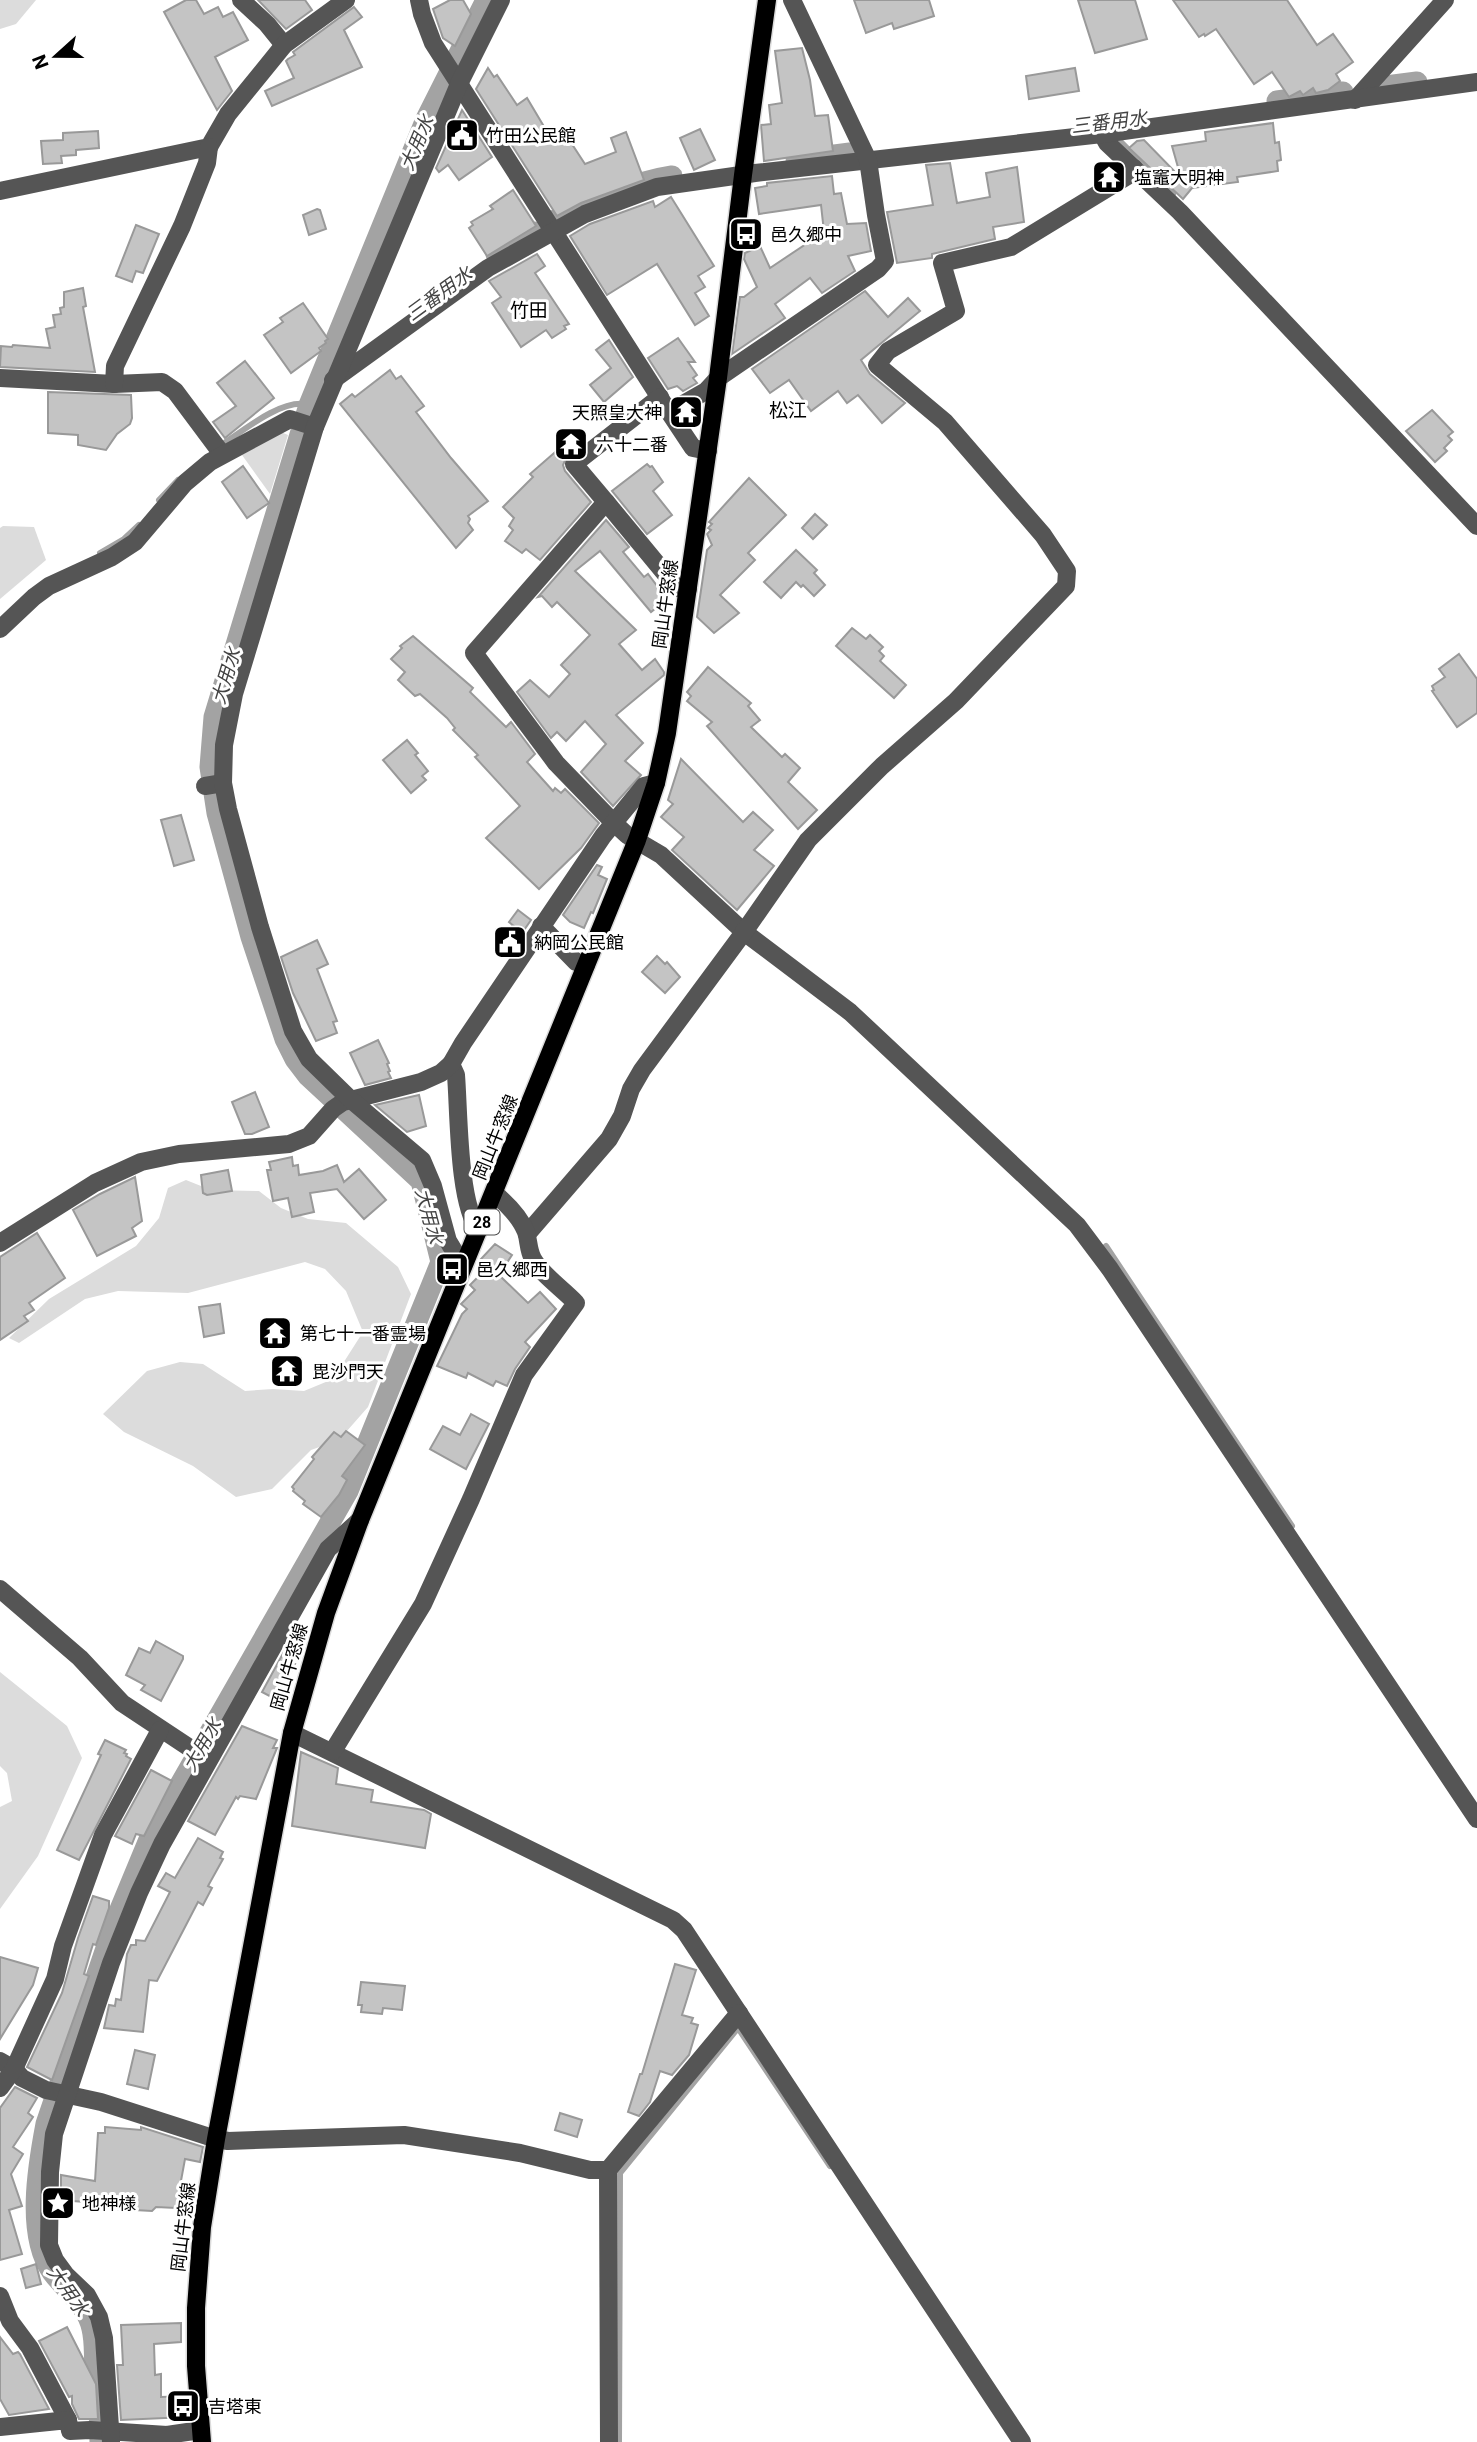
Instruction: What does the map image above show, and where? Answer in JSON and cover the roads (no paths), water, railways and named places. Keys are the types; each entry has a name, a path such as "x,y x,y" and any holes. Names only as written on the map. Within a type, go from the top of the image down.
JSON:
{"main road":[{"name":"岡山牛窓線","path":"202,2436 196,2366 196,2308 202,2227 292,1732 326,1613 360,1520 638,840 656,783 667,733 708,451 767,0"}],"street":[{"path":"241,0 267,24 284,45"},
{"path":"114,384 115,366 182,226 207,163 209,147 228,114 284,45 346,0"},
{"path":"419,0 433,43 454,76 694,448 708,451"},
{"path":"463,1266 448,1241 433,1186 422,1160 342,1103 309,1059 293,1031 215,784 234,694 307,425 333,380 454,76 501,0"},
{"path":"688,589 677,588 574,464 665,405 706,391 718,378 878,269 885,261 868,160 792,0"},
{"path":"1355,100 1445,0"},
{"path":"333,380 488,268 585,214 657,187 1102,134 1477,82"},
{"path":"1102,134 1107,143 1180,212 1477,526"},
{"path":"0,191 209,147"},
{"path":"527,1234 609,1139 642,1070 808,841 882,766 956,701 1066,586 1067,571 1042,535 945,422 877,365 888,351 956,311 942,263 1012,247 1129,175 1134,168"},
{"path":"0,377 114,384 162,382 175,391 222,454"},
{"path":"0,629 49,586 112,557 135,542 185,484 222,454 290,419 307,425"},
{"path":"606,502 474,653 556,763 614,823 627,835 661,855 744,932 850,1012 1077,1225 1110,1269 1477,1819"},
{"path":"0,1243 95,1183 141,1162 179,1154 289,1144 309,1136 342,1103 421,1082 441,1073 452,1064 463,1043 603,836 644,786 656,783"},
{"path":"541,926 576,962 586,965"},
{"path":"452,1064 456,1076 464,1184 473,1223 479,1230"},
{"path":"333,1751 423,1604 524,1375 576,1303 533,1261 527,1245 527,1234 506,1202 495,1193"},
{"path":"104,2434 104,2337 99,2317 87,2295 55,2260 49,2245 50,2172 54,2134 111,1964 139,1893 201,1756 265,1665 328,1549 360,1520"},
{"path":"0,1590 80,1658 122,1703 201,1756"},
{"path":"0,2088 7,2065 55,1979 63,1946 103,1835 160,1730"},
{"path":"292,1732 673,1920 684,1930 1022,2442"},
{"path":"609,2442 608,2170 738,2012"},
{"path":"7,2065 22,2078 46,2090 102,2102 216,2139 228,2141 404,2135 520,2153 590,2170 608,2170"},
{"path":"0,2296 10,2320 30,2348 69,2431"},
{"path":"0,2427 104,2434 202,2436"}],"waterway":[{"name":"大用水","path":"100,2442 94,2343 89,2320 81,2305 52,2272 39,2239 36,2200 46,2124 116,1919 150,1837 348,1491 441,1262 421,1181 308,1076 285,1039 251,937 217,813 210,767 214,717 309,405 426,119 486,0"},
{"name":"三番用水","path":"1378,87 1417,82"},
{"name":"三番用水","path":"1277,101 1343,92"},
{"path":"1116,137 1173,194"},
{"name":"三番用水","path":"796,160 850,153"},
{"name":"三番用水","path":"557,219 628,187 672,176"},
{"name":"三番用水","path":"496,254 534,232"},
{"path":"219,447 275,411 287,406 309,405"},
{"path":"159,500 178,480"},
{"path":"100,553 124,539 139,525"},
{"path":"1106,1246 1292,1526"},
{"path":"619,2442 620,2173 738,2028 830,2166"}],"place":[{"name":"竹田公民館","path":"462,135"},
{"name":"塩竈大明神","path":"1109,177"},
{"name":"邑久郷中","path":"746,234"},
{"name":"天照皇大神","path":"686,412"},
{"name":"六十二番","path":"571,444"},
{"name":"納岡公民館","path":"510,942"},
{"name":"邑久郷西","path":"452,1269"},
{"name":"第七十一番霊場","path":"275,1333"},
{"name":"毘沙門天","path":"287,1371"},
{"name":"地神様","path":"58,2203"},
{"name":"吉塔東","path":"183,2406"}],"district":[{"name":"竹田","path":"529,310"},
{"name":"松江","path":"788,410"}]}
